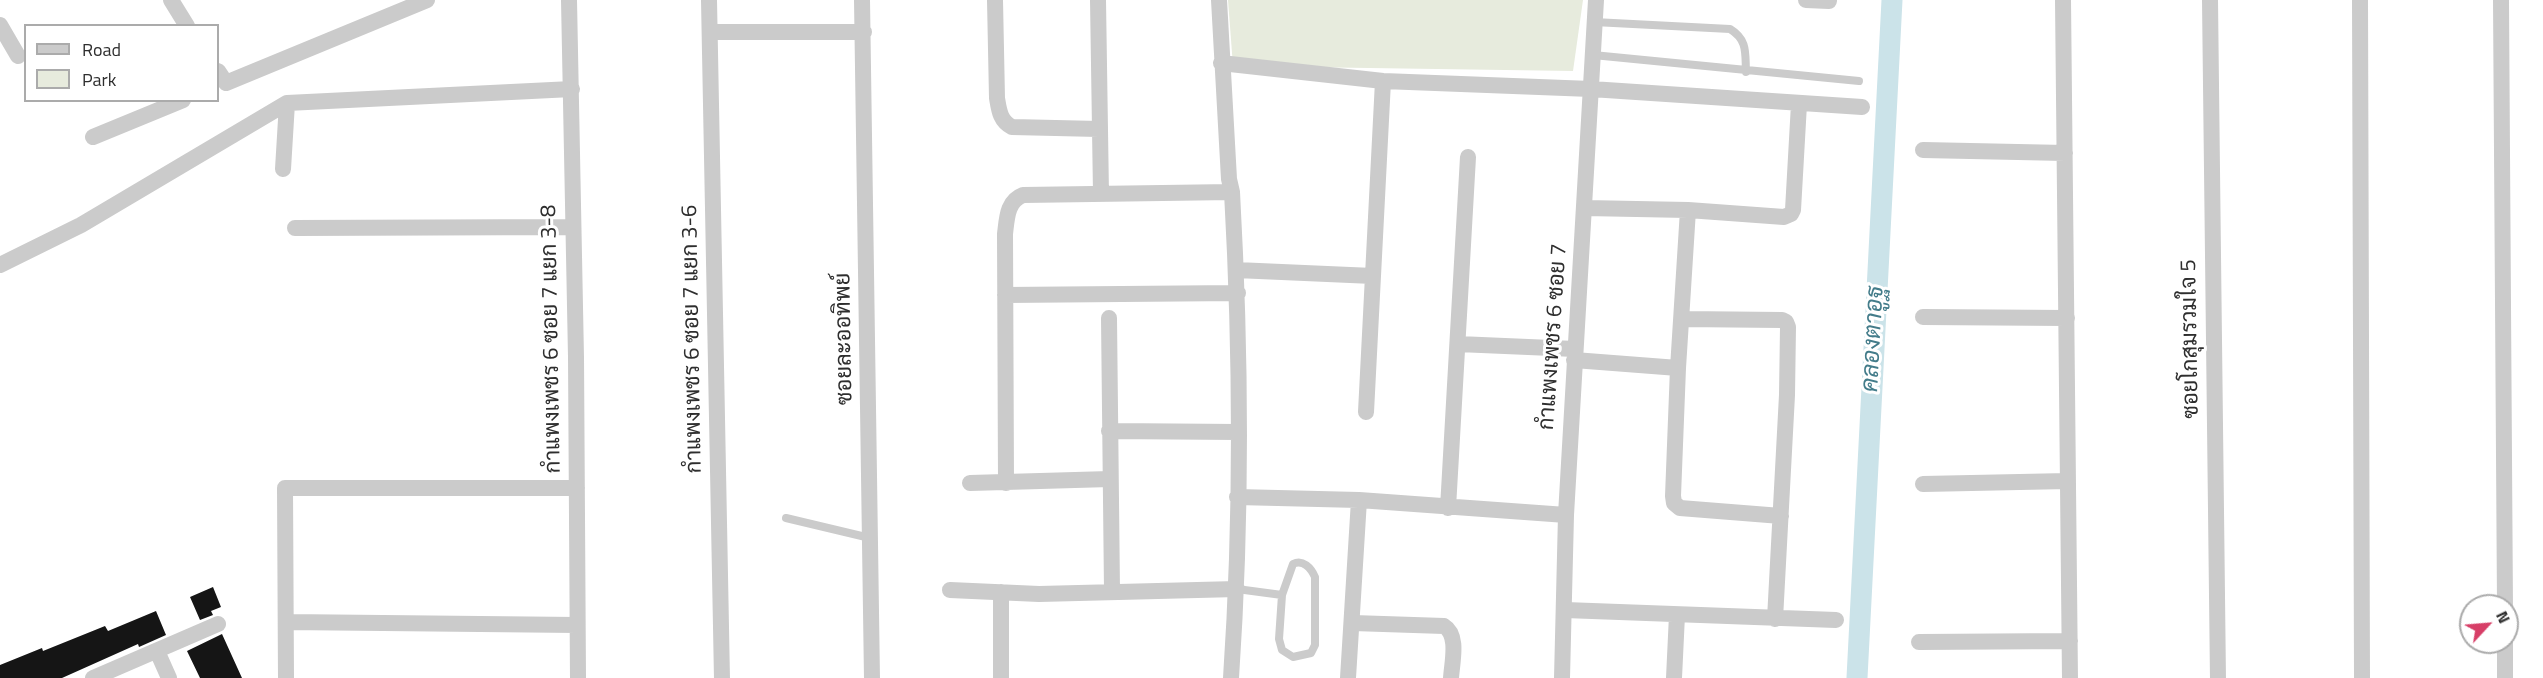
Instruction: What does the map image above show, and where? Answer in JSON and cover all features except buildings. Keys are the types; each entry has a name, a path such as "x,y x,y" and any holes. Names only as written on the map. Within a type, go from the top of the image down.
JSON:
{"street":[{"path":"171,0 186,24"},
{"path":"220,80 427,0"},
{"name":"กำแพงเพชร 6 ซอย 7 แยก 3-8","path":"569,0 572,89 578,678"},
{"name":"กำแพงเพชร 6 ซอย 7 แยก 3-6","path":"709,0 722,678"},
{"name":"ซอยละออทิพย์","path":"862,0 872,678"},
{"path":"995,0 999,112 1005,124 1012,127 1099,129"},
{"path":"1098,0 1101,194"},
{"path":"1219,0 1228,179 1232,192 1238,293 1237,589 1231,678"},
{"name":"กำแพงเพชร 6 ซอย 7","path":"1562,678 1566,515 1574,354 1585,208 1596,0"},
{"path":"1806,0 1829,1"},
{"path":"2063,0 2070,678"},
{"name":"ซอยโกสุมรวมใจ 5","path":"2210,0 2218,678"},
{"path":"2360,0 2362,678"},
{"path":"2501,0 2505,594"},
{"path":"0,25 18,56"},
{"path":"710,32 864,32"},
{"path":"1221,63 1383,81 1591,89 1862,107"},
{"path":"1366,412 1383,81"},
{"path":"0,265 81,225 287,103 572,89"},
{"path":"93,137 178,102"},
{"path":"283,169 287,103"},
{"path":"1585,208 1688,210 1784,217 1791,214 1799,104"},
{"path":"1923,150 2065,153"},
{"path":"1448,508 1468,157"},
{"path":"1006,483 1005,234 1007,215 1016,198 1023,195 1232,192"},
{"path":"1688,210 1678,368 1674,503 1680,508 1781,516"},
{"path":"295,228 573,227"},
{"path":"1236,270 1373,276"},
{"path":"1005,295 1238,293"},
{"path":"1923,317 2067,318"},
{"path":"1109,318 1112,591"},
{"path":"1682,319 1782,320 1788,327 1787,395 1775,619"},
{"path":"1458,344 1574,354 1678,368"},
{"path":"1109,431 1238,432"},
{"path":"970,483 1110,479"},
{"path":"1923,484 2068,481"},
{"path":"286,678 285,488 577,488"},
{"path":"1237,497 1359,500 1566,515"},
{"path":"1348,678 1359,500"},
{"path":"950,590 1039,594 1237,589"},
{"path":"1001,592 1001,678"},
{"path":"1565,610 1836,620"},
{"path":"1674,678 1677,615"},
{"path":"286,622 577,625"},
{"path":"93,678 218,624"},
{"path":"1353,624 1444,626 1453,636 1451,678"},
{"path":"1919,642 2070,641"},
{"path":"157,651 169,678"},
{"path":"2505,654 2505,678"}],"lane":[{"path":"1594,22 1730,29 1738,34 1745,44 1746,72"},
{"path":"1593,55 1746,72 1859,81"},
{"path":"786,518 870,538"},
{"path":"1304,563 1312,570 1315,577 1315,645 1311,653 1293,657 1281,650 1279,639 1282,595 1293,564 1304,563"},
{"path":"1237,589 1282,595"}],"green space":[{"path":"1228,0 1583,0 1573,71 1233,66"}],"waterway":[{"name":"คลองตาอูฐ","path":"1857,678 1892,0"}]}
